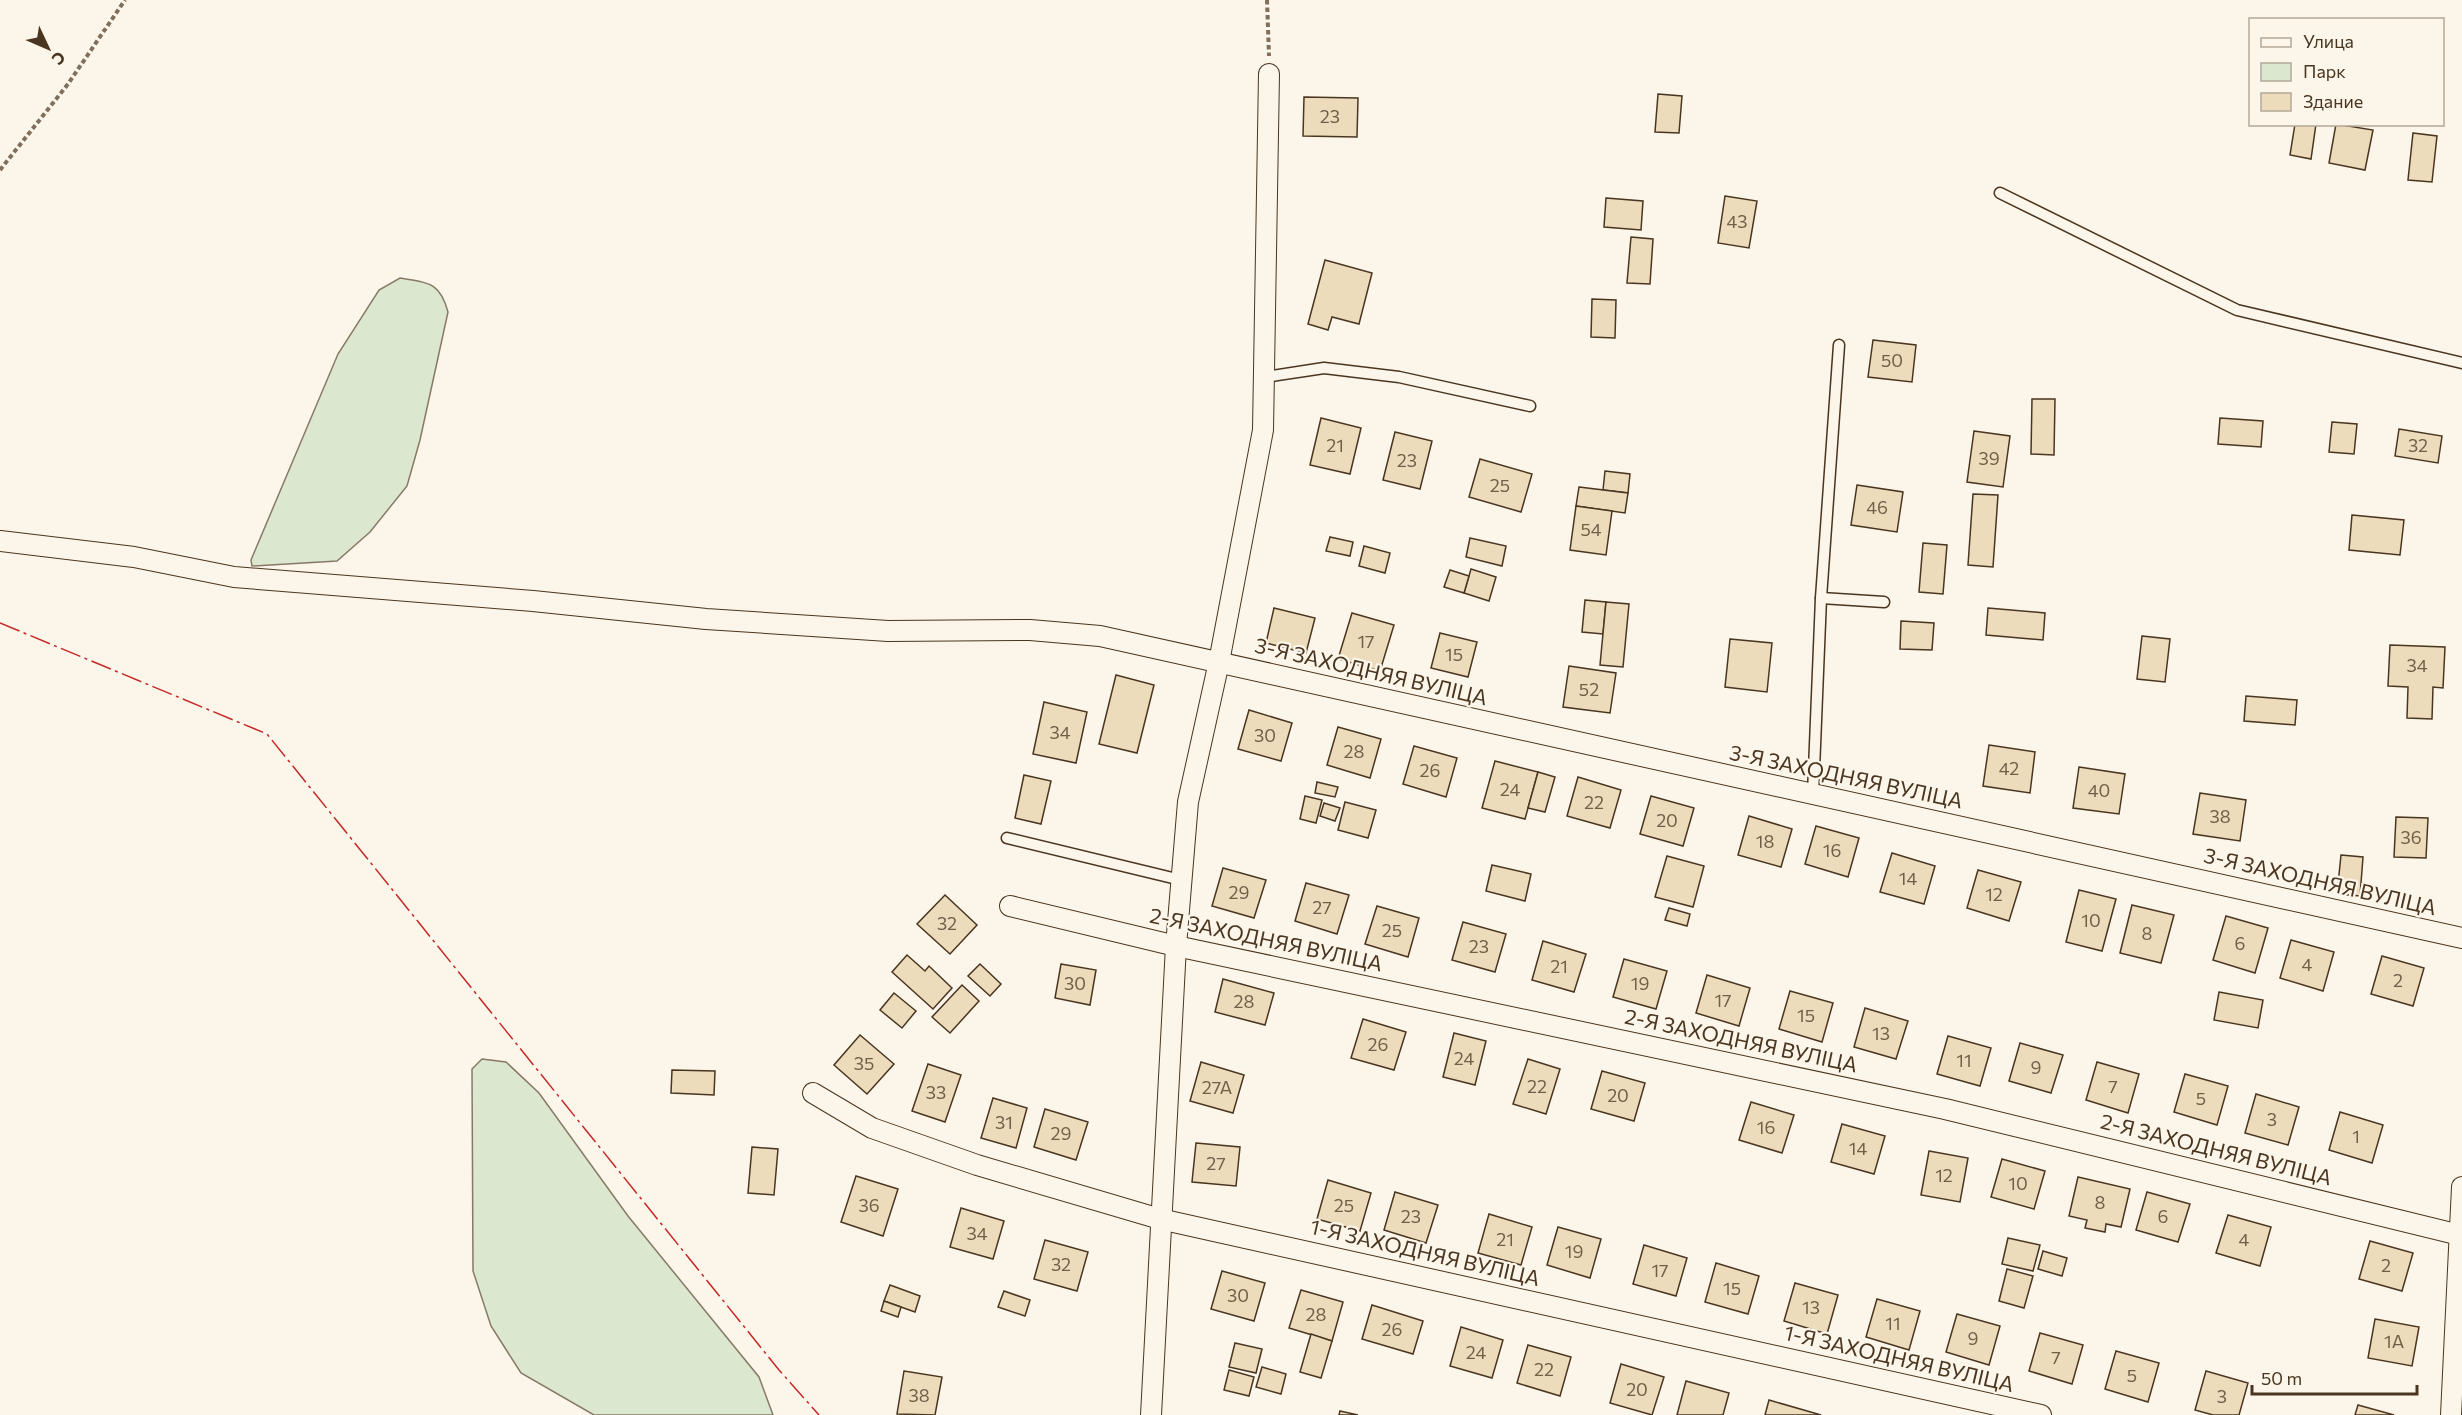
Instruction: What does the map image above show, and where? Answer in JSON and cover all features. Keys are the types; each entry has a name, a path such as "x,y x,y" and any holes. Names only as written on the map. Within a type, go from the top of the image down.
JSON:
{"street":[{"path":"1151,1415 1176,946 1188,802 1219,662 1263,430 1269,74"},
{"name":"3-Я ЗАХОДНЯЯ ВУЛІЦА","path":"0,541 134,557 234,577 521,600 706,619 888,632 1030,630 1100,636 2462,938"},
{"name":"2-Я ЗАХОДНЯЯ ВУЛІЦА","path":"1010,906 1176,946 1945,1109 2460,1235"},
{"name":"1-Я ЗАХОДНЯЯ ВУЛІЦА","path":"813,1093 872,1128 977,1165 1160,1219 2041,1415"},
{"path":"2451,1415 2462,1187"}],"lane":[{"path":"2000,193 2238,310 2462,363"},
{"path":"1813,794 1821,598 1839,345"},
{"path":"1265,378 1324,368 1399,377 1530,406"},
{"path":"1821,598 1884,602"},
{"path":"1007,838 1182,880"}],"path":[{"path":"0,170 68,84 125,0"},
{"path":"1267,0 1269,74"}],"green space":[{"path":"400,278 426,283 437,289 448,312 420,440 407,486 370,532 337,561 252,566 251,560 338,354 379,290"},
{"path":"482,1059 506,1062 539,1093 628,1216 759,1377 773,1415 594,1415 521,1373 491,1326 473,1271 472,1069"}],"building":[{"path":"1658,94 1682,96 1679,133 1655,132"},
{"path":"1304,97 1358,98 1357,137 1303,136"},
{"path":"2295,126 2316,126 2311,159 2290,155"},
{"path":"2336,126 2373,130 2365,170 2329,163"},
{"path":"2413,133 2437,136 2432,182 2408,180"},
{"path":"1725,196 1757,201 1749,248 1718,243"},
{"path":"1606,198 1643,201 1641,230 1604,227"},
{"path":"1631,237 1653,239 1650,284 1627,283"},
{"path":"1325,260 1372,273 1359,324 1332,317 1328,330 1308,324"},
{"path":"1592,299 1616,300 1615,338 1591,337"},
{"path":"1873,340 1916,345 1912,382 1868,377"},
{"path":"2032,399 2055,399 2054,455 2031,454"},
{"path":"1321,418 1361,428 1350,474 1310,465"},
{"path":"2220,418 2263,421 2261,447 2218,444"},
{"path":"2332,422 2357,424 2354,454 2329,452"},
{"path":"2399,429 2442,436 2438,463 2395,456"},
{"path":"1974,431 2010,436 2003,487 1967,482"},
{"path":"1395,432 1432,441 1420,489 1383,480"},
{"path":"1480,459 1532,474 1521,512 1469,497"},
{"path":"1605,471 1630,474 1628,493 1603,490"},
{"path":"1857,485 1903,492 1897,532 1851,525"},
{"path":"1579,487 1628,493 1625,513 1576,506"},
{"path":"1973,494 1998,495 1993,567 1968,565"},
{"path":"1576,506 1612,511 1606,555 1570,550"},
{"path":"2352,515 2404,520 2400,555 2349,550"},
{"path":"1330,537 1353,542 1350,556 1326,551"},
{"path":"1470,538 1506,546 1502,566 1466,557"},
{"path":"1923,543 1947,545 1943,594 1919,592"},
{"path":"1364,546 1390,553 1385,573 1359,566"},
{"path":"1471,569 1496,577 1489,601 1464,593"},
{"path":"1450,570 1469,576 1464,593 1444,587"},
{"path":"1585,600 1606,602 1603,634 1582,632"},
{"path":"1606,602 1629,604 1623,667 1600,665"},
{"path":"1274,608 1315,618 1306,653 1266,643"},
{"path":"1988,608 2045,613 2043,640 1986,635"},
{"path":"1352,613 1394,625 1380,671 1338,659"},
{"path":"1901,621 1934,623 1932,650 1900,649"},
{"path":"1440,633 1477,642 1468,677 1431,668"},
{"path":"2142,636 2170,639 2165,682 2137,679"},
{"path":"1730,639 1772,643 1767,692 1725,687"},
{"path":"2390,645 2445,647 2443,688 2433,687 2432,719 2407,718 2408,687 2388,686"},
{"path":"1569,666 1616,673 1610,713 1563,707"},
{"path":"1116,675 1154,685 1137,753 1099,744"},
{"path":"2246,696 2297,700 2295,725 2244,721"},
{"path":"1044,702 1087,712 1076,763 1033,754"},
{"path":"1249,710 1292,723 1281,761 1238,749"},
{"path":"1338,727 1381,739 1370,778 1327,765"},
{"path":"1989,745 2035,752 2030,793 1983,786"},
{"path":"1414,746 1457,758 1446,797 1403,784"},
{"path":"1495,761 1538,772 1525,819 1482,808"},
{"path":"2079,767 2125,774 2119,814 2073,808"},
{"path":"1538,772 1555,777 1545,812 1528,808"},
{"path":"1024,775 1051,781 1041,824 1015,818"},
{"path":"1578,777 1621,790 1610,828 1567,816"},
{"path":"1317,782 1338,787 1335,797 1315,793"},
{"path":"2200,793 2246,800 2240,841 2193,834"},
{"path":"1305,796 1322,800 1316,823 1300,819"},
{"path":"1651,796 1694,808 1683,846 1640,834"},
{"path":"1345,802 1376,810 1368,838 1338,830"},
{"path":"1324,803 1340,808 1335,821 1320,816"},
{"path":"1749,816 1792,829 1781,867 1738,855"},
{"path":"2396,817 2428,818 2426,858 2394,857"},
{"path":"1816,826 1859,838 1848,877 1805,864"},
{"path":"1892,853 1935,866 1924,904 1880,892"},
{"path":"2341,855 2363,857 2360,896 2337,894"},
{"path":"1667,856 1704,866 1693,907 1655,897"},
{"path":"1492,865 1531,874 1525,901 1486,891"},
{"path":"1223,868 1266,880 1254,918 1212,906"},
{"path":"1978,870 2021,882 2009,921 1967,908"},
{"path":"1306,883 1349,895 1337,934 1295,921"},
{"path":"2079,890 2116,899 2102,951 2066,942"},
{"path":"945,895 977,925 950,954 917,924"},
{"path":"2132,905 2174,915 2161,963 2120,953"},
{"path":"1377,906 1419,918 1408,957 1365,944"},
{"path":"1669,908 1690,914 1687,926 1665,920"},
{"path":"2226,916 2268,928 2255,973 2213,960"},
{"path":"1463,922 1506,934 1495,972 1452,960"},
{"path":"2291,940 2334,952 2323,991 2280,978"},
{"path":"1543,941 1586,954 1574,992 1532,980"},
{"path":"907,955 925,971 929,966 952,988 933,1009 892,972"},
{"path":"2382,956 2424,968 2413,1006 2371,994"},
{"path":"1624,959 1667,971 1656,1009 1613,997"},
{"path":"980,964 1001,984 990,996 968,976"},
{"path":"1061,964 1096,970 1090,1005 1055,998"},
{"path":"1707,975 1750,988 1739,1026 1696,1013"},
{"path":"1223,979 1274,993 1265,1025 1215,1012"},
{"path":"962,985 979,1001 950,1033 932,1017"},
{"path":"1790,991 1833,1003 1822,1042 1779,1029"},
{"path":"2219,992 2263,1000 2258,1028 2214,1020"},
{"path":"894,993 916,1011 902,1028 880,1010"},
{"path":"1865,1008 1908,1021 1896,1059 1854,1047"},
{"path":"1363,1019 1406,1032 1394,1070 1351,1058"},
{"path":"1454,1033 1486,1041 1475,1085 1443,1077"},
{"path":"860,1035 894,1064 867,1094 834,1065"},
{"path":"1948,1036 1991,1048 1980,1086 1937,1074"},
{"path":"2020,1043 2063,1055 2051,1093 2009,1081"},
{"path":"1528,1059 1560,1069 1546,1114 1513,1104"},
{"path":"1201,1062 1244,1075 1233,1113 1190,1101"},
{"path":"2097,1062 2139,1074 2128,1113 2086,1100"},
{"path":"928,1064 961,1075 945,1122 912,1111"},
{"path":"672,1070 715,1071 714,1095 671,1093"},
{"path":"1602,1071 1645,1083 1634,1121 1591,1109"},
{"path":"2185,1074 2228,1086 2217,1125 2174,1112"},
{"path":"2256,1094 2299,1107 2288,1145 2245,1133"},
{"path":"993,1098 1027,1108 1016,1148 981,1138"},
{"path":"1751,1102 1794,1115 1782,1153 1739,1140"},
{"path":"1045,1109 1088,1122 1076,1160 1034,1147"},
{"path":"2340,1112 2383,1125 2372,1163 2329,1150"},
{"path":"1842,1124 1885,1136 1874,1174 1831,1162"},
{"path":"1196,1143 1240,1147 1236,1186 1192,1182"},
{"path":"752,1147 778,1149 774,1195 748,1193"},
{"path":"1929,1151 1968,1158 1960,1202 1921,1195"},
{"path":"2002,1159 2045,1171 2034,1209 1991,1197"},
{"path":"856,1176 898,1189 883,1236 841,1222"},
{"path":"2078,1177 2130,1189 2121,1227 2106,1224 2105,1232 2085,1228 2087,1220 2069,1216"},
{"path":"1328,1180 1371,1193 1360,1231 1317,1219"},
{"path":"1395,1192 1438,1205 1426,1243 1384,1230"},
{"path":"2147,1192 2190,1204 2178,1242 2136,1230"},
{"path":"961,1208 1004,1221 993,1259 950,1247"},
{"path":"1489,1214 1532,1227 1521,1265 1478,1253"},
{"path":"2228,1215 2271,1227 2260,1266 2216,1253"},
{"path":"1558,1227 1601,1239 1590,1278 1547,1265"},
{"path":"2008,1238 2040,1245 2033,1271 2002,1264"},
{"path":"1045,1240 1088,1252 1077,1291 1034,1279"},
{"path":"2370,1241 2413,1253 2402,1291 2359,1279"},
{"path":"1644,1245 1687,1258 1676,1296 1633,1284"},
{"path":"2043,1251 2067,1258 2062,1276 2038,1269"},
{"path":"1716,1263 1759,1276 1748,1314 1705,1302"},
{"path":"2007,1269 2033,1276 2024,1308 1999,1301"},
{"path":"1222,1271 1265,1283 1254,1321 1211,1309"},
{"path":"1795,1283 1838,1295 1827,1334 1784,1321"},
{"path":"890,1285 920,1296 915,1312 884,1301"},
{"path":"1301,1290 1343,1302 1332,1341 1289,1328"},
{"path":"1004,1291 1030,1300 1025,1316 998,1307"},
{"path":"1877,1299 1920,1311 1909,1350 1866,1337"},
{"path":"884,1301 901,1307 898,1317 881,1311"},
{"path":"1372,1305 1423,1321 1413,1354 1362,1339"},
{"path":"1957,1314 2000,1326 1989,1365 1946,1352"},
{"path":"2375,1319 2419,1327 2412,1366 2368,1358"},
{"path":"1461,1327 1503,1340 1492,1378 1450,1366"},
{"path":"2040,1333 2083,1345 2072,1384 2029,1371"},
{"path":"1311,1334 1332,1341 1321,1378 1300,1372"},
{"path":"1235,1343 1262,1349 1256,1373 1229,1367"},
{"path":"1528,1345 1571,1357 1560,1396 1517,1383"},
{"path":"2116,1351 2159,1363 2148,1402 2105,1389"},
{"path":"1621,1364 1664,1377 1652,1415 1610,1403"},
{"path":"1262,1367 1286,1374 1281,1394 1256,1387"},
{"path":"1229,1370 1254,1377 1249,1396 1224,1390"},
{"path":"904,1371 942,1377 935,1415 897,1414"},
{"path":"2206,1371 2248,1383 2239,1415 2213,1415 2195,1410"},
{"path":"1686,1381 1729,1393 1723,1415 1677,1415"},
{"path":"1769,1400 1821,1415 1765,1415"},
{"path":"2358,1405 2394,1415 2355,1415"},
{"path":"1340,1411 1358,1415 1339,1415"}],"power":[{"path":"0,623 267,734 779,1370 819,1415"}]}
